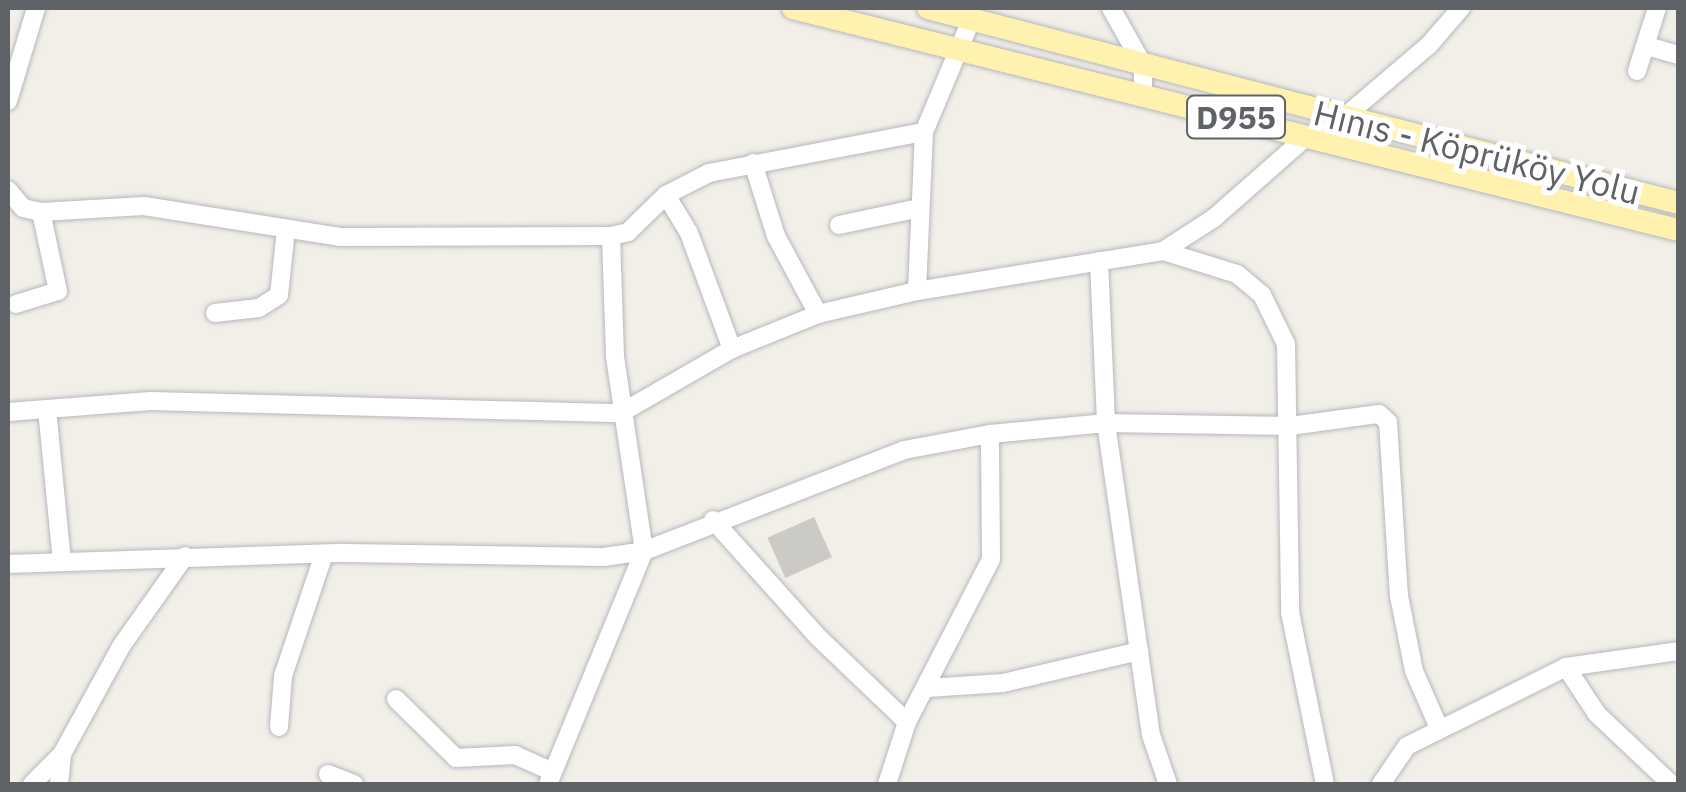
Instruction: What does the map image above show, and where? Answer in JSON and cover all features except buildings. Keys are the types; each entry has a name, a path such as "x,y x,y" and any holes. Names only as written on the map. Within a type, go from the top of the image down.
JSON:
{"main road":[{"name":"Hınıs - Köprüköy Yolu","path":"928,8 1342,119 1678,203"},
{"name":"Hınıs - Köprüköy Yolu","path":"804,9 963,51 1143,91 1306,137 1678,230"}],"street":[{"path":"8,101 36,8"},
{"path":"1111,8 1143,65 1143,91"},
{"path":"8,412 151,402 621,412 732,350 818,314 917,291 1162,251 1214,218 1306,137 1342,119 1429,46 1461,8"},
{"path":"1637,72 1657,8"},
{"path":"917,291 924,132 963,51 972,18"},
{"path":"1647,46 1678,55"},
{"path":"8,222 32,210 144,206 340,237 611,236 642,222 666,195 709,173 924,132"},
{"path":"753,163 772,227 818,314"},
{"path":"8,190 32,210 58,291 16,304"},
{"path":"666,195 689,233 732,350"},
{"path":"839,226 920,208"},
{"path":"215,313 260,308 279,295 286,230"},
{"path":"396,698 448,754 472,761 515,755 549,778 644,551 621,412 611,236"},
{"path":"1162,251 1236,274 1262,295 1286,344 1290,612 1325,784"},
{"path":"1099,262 1106,423 1152,735 1168,784"},
{"path":"47,409 62,560"},
{"path":"8,564 324,554 604,557 644,551 713,520 904,450 990,434 1106,423 1290,426 1375,414 1386,419 1399,596 1414,671 1439,728"},
{"path":"887,784 907,722 928,688 991,559 990,434"},
{"path":"713,520 818,637 907,722"},
{"path":"279,727 283,676 324,554"},
{"path":"32,784 62,754 122,645 185,556"},
{"path":"928,688 1003,683 1139,650"},
{"path":"1381,784 1407,746 1566,667 1678,652"},
{"path":"1566,667 1597,714 1671,784"},
{"path":"59,784 62,754"},
{"path":"328,774 354,784"}]}
